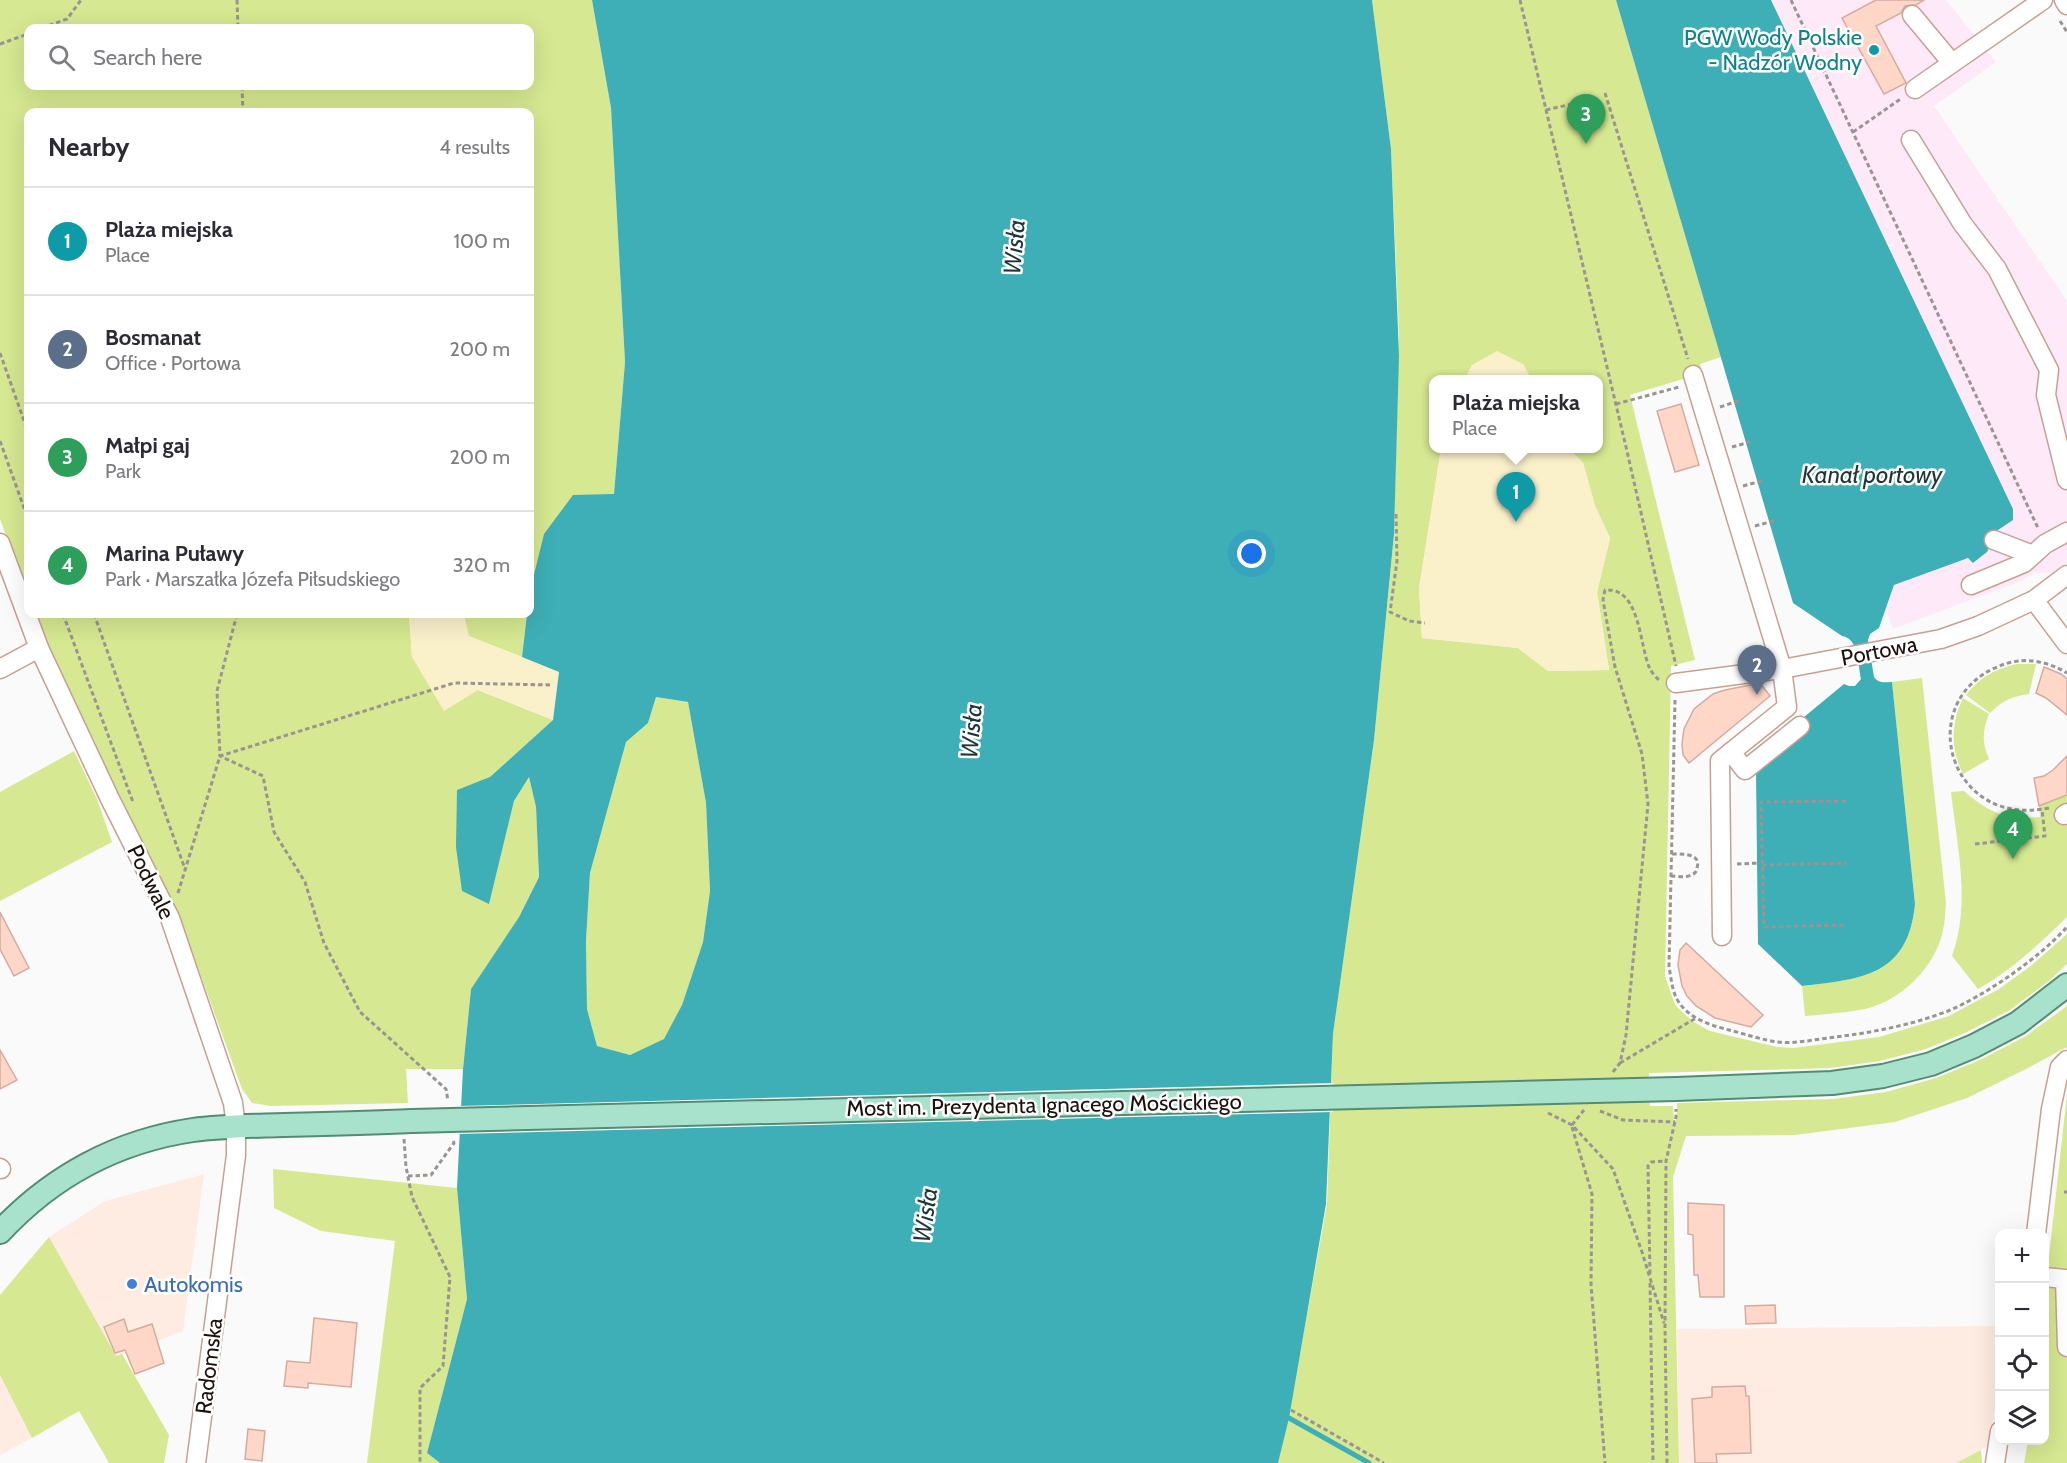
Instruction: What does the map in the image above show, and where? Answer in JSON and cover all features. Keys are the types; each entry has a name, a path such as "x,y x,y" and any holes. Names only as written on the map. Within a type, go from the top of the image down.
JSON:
{"main road":[{"name":"Most im. Prezydenta Ignacego Mościckiego","path":"407,1127 1832,1083 1883,1076 1931,1064 1974,1046 2018,1023 2067,986"},
{"path":"0,1232 39,1194 74,1171 104,1156 163,1136 194,1130 236,1127 407,1127"}],"street":[{"path":"1915,88 2043,0"},
{"path":"2064,0 2067,5"},
{"path":"1912,15 1952,63"},
{"path":"1911,140 1962,223 1997,268 2049,370 2046,395 2067,480"},
{"path":"1694,379 1782,669 1786,706 1720,761 1722,936"},
{"path":"1971,585 2024,563 2039,549 2067,532"},
{"path":"1994,540 2039,549"},
{"name":"Podwale","path":"0,543 24,608"},
{"name":"Portowa","path":"1676,683 1782,669 1941,639 1978,626 2034,600 2067,575"},
{"path":"2034,600 2067,644"},
{"name":"Podwale","path":"28,618 39,648 110,799 170,918 233,1103 236,1127"},
{"path":"0,669 39,648"},
{"path":"1731,752 1745,770 1800,726"},
{"path":"2036,1229 2051,1109 2060,1066 2067,1060"},
{"name":"Radomska","path":"196,1463 236,1155 236,1127"},
{"path":"2049,1277 2065,1279 2067,1347"},
{"path":"1995,1461 1998,1445"}],"path":[{"path":"53,24 67,19 81,0"},
{"path":"1520,0 1676,664 1669,966 1672,985 1679,1002 1711,1026 1777,1042 1793,1043 1888,1029 1947,1011 1971,1000 2029,960 2067,927"},
{"path":"1791,0 1853,132 2039,549"},
{"path":"236,1 238,24"},
{"path":"0,44 24,35"},
{"path":"1853,132 1915,88"},
{"path":"242,90 243,108"},
{"path":"1605,93 1694,379 1616,405"},
{"path":"1546,110 1572,104"},
{"path":"0,353 24,421"},
{"path":"1717,408 1741,400"},
{"path":"0,441 24,508"},
{"path":"1729,448 1753,441"},
{"path":"1740,487 1765,480"},
{"path":"1396,514 1397,561 1390,612 1409,621 1425,623"},
{"path":"1752,527 1777,520"},
{"path":"1620,1063 1626,1035 1635,955 1648,804 1642,754 1615,667 1603,600 1605,590 1613,589 1624,594 1633,611 1650,669 1659,680 1676,683"},
{"path":"64,618 136,812"},
{"path":"94,618 185,869"},
{"path":"170,918 220,756 217,691 236,618"},
{"path":"2035,810 2008,809 1995,805 1983,798 1963,779 1957,768 1951,740 1954,714 1959,700 1967,689 1988,670 2000,665 2028,660 2054,665 2067,673"},
{"path":"220,756 454,683 552,685"},
{"path":"220,756 263,776 274,832 305,882 324,943 360,1012 446,1089 449,1111"},
{"path":"1846,801 1761,802 1760,864 1764,927 1846,925"},
{"path":"1976,844 2045,836 2042,809"},
{"path":"1671,854 1688,855 1694,857 1698,862 1694,875 1671,876"},
{"path":"1730,864 1847,862"},
{"path":"1607,1080 1620,1063 1696,1017"},
{"path":"1572,1125 1588,1106"},
{"path":"1596,1109 1623,1120 1675,1119 1666,1161 1667,1463"},
{"path":"1572,1125 1613,1169 1665,1328"},
{"path":"1572,1125 1592,1194 1591,1284 1605,1463"},
{"path":"407,1127 408,1176 412,1197 450,1277 443,1366 420,1388 420,1463"},
{"path":"408,1176 431,1175 454,1143 452,1132"},
{"path":"1653,1463 1648,1166 1651,1162 1666,1161"},
{"path":"1291,1410 1384,1463"}],"shaded area":[{"path":"1771,0 1946,0 1996,62 1934,106 2067,301 2067,562 2052,573 2034,573 2021,581 1893,629 1886,610 1894,585 1968,558 1974,563 1987,552 1998,530 2013,520 2013,509"},
{"name":"Autokomis","path":"204,1174 183,1331 116,1357 49,1237 105,1201"},
{"path":"1995,1326 1995,1408 1988,1446 1956,1463 1679,1463 1677,1329"},
{"path":"0,1375 32,1438 0,1455"}],"green space":[{"path":"0,0 592,0 611,108 625,362 614,495 573,495 534,586 534,108 24,108 24,584 0,519"},
{"path":"1372,0 1616,0 1721,357 1700,364 1703,373 1630,395 1695,660 1671,666 1665,976 1675,1005 1692,1021 1710,1031 1777,1047 1794,1048 1879,1037 1949,1016 1999,989 2032,965 2067,934 2067,964 2050,980 2010,1010 1967,1032 1926,1049 1880,1061 1830,1068 1649,1073 1650,1106 1673,1106 1674,1120 1677,1120 1677,1103 1833,1099 1886,1092 1936,1078 1980,1060 2026,1036 2067,1006 2067,1047 1967,1098 1895,1122 1795,1135 1686,1136 1673,1177 1679,1463 1278,1463 1327,1204 1333,1034 1374,740 1394,535 1399,333 1391,149","holes":["1523,364 1529,375 1603,375 1603,453 1573,453 1583,463 1595,506 1610,538 1597,592 1609,670 1548,671 1518,648 1422,638 1419,589 1440,453 1429,453 1429,375 1467,375 1472,365"]},
{"path":"37,618 409,618 412,657 478,690 553,720 490,777 462,891 489,903 514,801 529,777 536,807 539,877 519,917 471,989 463,1069 406,1069 408,1103 271,1106 252,1103 242,1089 189,943 66,692"},
{"path":"465,618 527,618 522,657 468,636"},
{"path":"2017,664 2036,664 2029,694 2008,700 1990,713 1966,695 1988,675"},
{"path":"1922,678 1946,903 1944,928 1939,944 1924,969 1891,999 1865,1009 1805,1016 1802,986 1862,976 1878,969 1892,960 1903,946 1911,928 1915,904 1892,682"},
{"path":"656,697 688,702 706,803 710,891 703,942 682,1005 665,1039 630,1055 597,1046 587,1009 586,941 590,873 626,742 648,723"},
{"path":"1963,698 1989,714 1984,737 1989,759 1963,774 1954,745 1954,727"},
{"path":"74,751 97,799 112,842 0,901 0,792"},
{"path":"1964,791 1990,810 2008,816 2028,818 2040,817 2039,806 2067,795 2067,917 2014,965 1978,989 1952,956 1958,936 1962,895 1951,792"},
{"path":"2067,1094 2067,1463 2024,1463 2027,1445 2049,1445 2049,1257"},
{"path":"273,1169 457,1188 467,1299 427,1453 440,1463 367,1463 395,1241 321,1231 274,1208"},
{"path":"49,1237 116,1356 122,1354 169,1435 164,1463 109,1463 79,1411 32,1438 0,1375 0,1295"},
{"path":"1981,1450 1982,1463 1956,1463"}],"sand":[{"path":"1497,351 1523,364 1529,375 1467,375 1472,365"},
{"path":"1440,453 1573,453 1583,463 1595,506 1610,539 1597,592 1609,670 1548,671 1518,648 1422,638 1419,589"},
{"path":"409,618 465,618 469,636 559,672 553,720 478,690 444,711 412,657"}],"water":[{"name":"Wisła","path":"592,0 1372,0 1391,149 1399,356 1394,534 1374,740 1333,1034 1326,1204 1289,1418 1278,1463 440,1463 427,1453 467,1299 457,1188 463,1069 471,989 519,917 539,877 536,807 529,777 514,801 489,904 462,891 456,847 457,790 490,777 553,720 559,672 522,657 527,618 534,618 534,575 544,534 573,495 614,494 625,362 611,108","holes":["656,697 688,702 706,803 710,891 703,942 682,1005 664,1039 630,1055 597,1046 587,1009 586,941 590,873 626,742 648,723"]},
{"name":"Kanał portowy","path":"1616,0 1771,0 2013,509 2013,520 1998,530 1987,552 1973,563 1968,558 1894,585 1879,628 1870,634 1868,640 1874,677 1880,682 1892,682 1915,904 1911,928 1903,946 1892,960 1862,976 1802,986 1758,944 1756,771 1798,722 1844,684 1855,686 1861,679 1857,653 1852,642 1793,603"}],"pier":[{"path":"1334,1083 1333,1112 457,1134 458,1106"}],"building":[{"name":"PGW Wody Polskie - Nadzór Wodny","path":"1876,0 1924,0 1916,5 1905,6 1901,13 1876,26 1906,83 1884,94 1842,18"},
{"path":"1681,404 1699,465 1675,472 1657,411"},
{"path":"2044,667 2067,679 2067,715 2036,693"},
{"path":"1760,683 1770,696 1689,763 1683,755 1682,744 1684,729 1694,709 1713,694"},
{"path":"2067,756 2067,795 2039,806 2034,778 2044,776 2053,770"},
{"path":"0,912 29,968 14,976 0,949"},
{"path":"1686,943 1763,1015 1751,1027 1715,1018 1696,1006 1687,996 1682,986 1678,965 1680,950"},
{"path":"0,1050 17,1080 0,1089"},
{"path":"1688,1203 1724,1205 1724,1297 1700,1297 1698,1275 1694,1275 1693,1235 1688,1234"},
{"path":"1775,1305 1776,1323 1746,1324 1745,1306"},
{"path":"314,1318 357,1323 351,1387 308,1383 308,1388 284,1386 287,1361 310,1363"},
{"path":"124,1319 128,1332 152,1324 164,1363 135,1374 125,1350 115,1353 104,1327"},
{"path":"1745,1386 1746,1396 1749,1396 1751,1453 1716,1454 1717,1463 1695,1463 1692,1399 1712,1397 1712,1387"},
{"path":"248,1429 265,1431 262,1461 245,1459"}],"waterway":[{"path":"1289,1418 1369,1463"}],"place":[{"name":"PGW Wody Polskie - Nadzór Wodny","path":"1874,50"},
{"name":"Małpi gaj","path":"1586,144"},
{"name":"Plaża miejska","path":"1516,522"},
{"name":"Bosmanat","path":"1757,695"},
{"name":"Marina Puławy","path":"2013,859"},
{"name":"Autokomis","path":"132,1284"}]}
